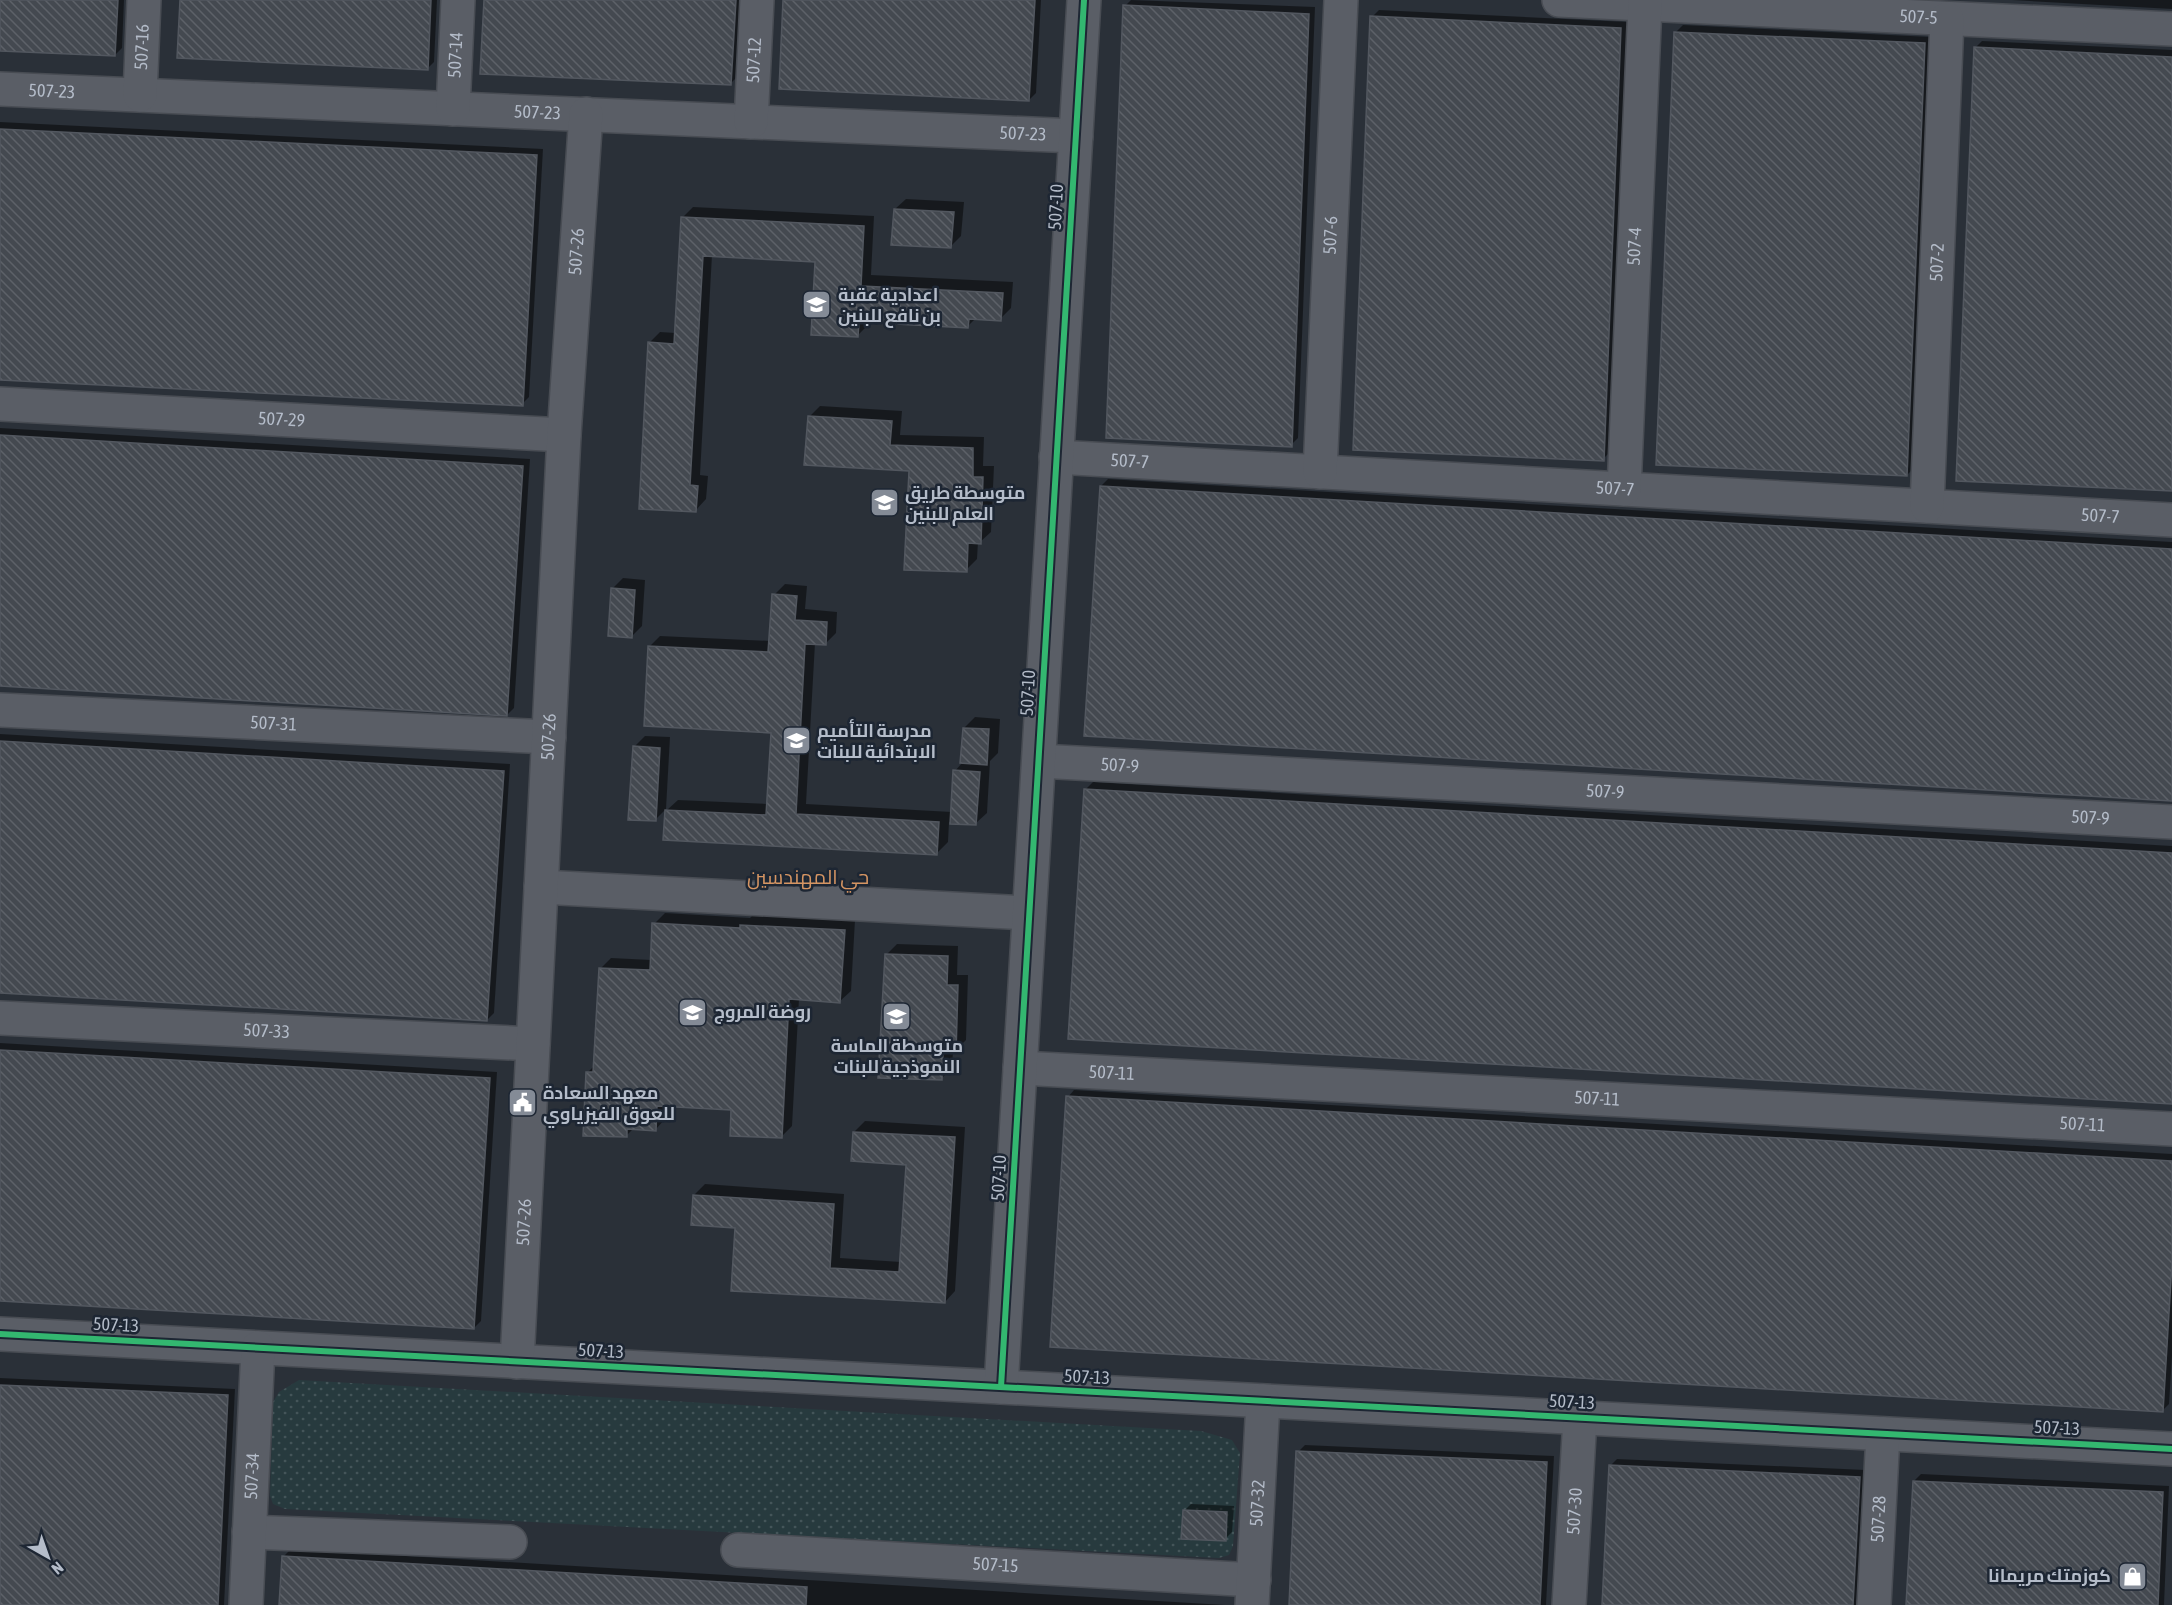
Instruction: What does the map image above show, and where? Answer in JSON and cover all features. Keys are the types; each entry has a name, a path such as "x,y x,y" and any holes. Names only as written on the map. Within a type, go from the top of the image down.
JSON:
{"street":[{"name":"507-16","path":"140,95 144,0"},
{"name":"507-14","path":"453,109 458,0"},
{"name":"507-12","path":"751,122 757,0"},
{"name":"507-10","path":"1001,1387 1084,0"},
{"name":"507-6","path":"1320,472 1341,0"},
{"name":"507-5","path":"1559,0 2172,29"},
{"name":"507-4","path":"1624,489 1645,4"},
{"name":"507-2","path":"1928,506 1947,19"},
{"name":"507-23","path":"0,88 1076,136"},
{"name":"507-26","path":"516,1362 564,435 586,114"},
{"name":"507-29","path":"0,404 564,435"},
{"name":"507-7","path":"1056,457 2172,520"},
{"name":"507-31","path":"0,710 549,737"},
{"name":"507-9","path":"1039,761 2172,822"},
{"path":"541,886 1029,913"},
{"name":"507-33","path":"0,1018 533,1044"},
{"name":"507-11","path":"1020,1068 2172,1129"},
{"name":"507-13","path":"0,1334 2172,1449"},
{"name":"507-34","path":"246,1605 258,1348"},
{"name":"507-32","path":"1253,1593 1263,1401"},
{"name":"507-30","path":"1569,1605 1580,1418"},
{"name":"507-28","path":"1874,1605 1883,1434"},
{"path":"249,1532 510,1542"},
{"name":"507-15","path":"738,1550 1253,1593"}],"green space":[{"path":"299,1380 1201,1431 1232,1440 1240,1453 1233,1546 1229,1555 1219,1558 285,1509 273,1504 270,1496 273,1402 279,1392"}],"building":[{"path":"0,0 118,0 115,56 0,51"},
{"path":"180,0 431,0 428,70 177,58"},
{"path":"484,0 736,0 731,85 480,74"},
{"path":"783,0 1035,0 1029,101 779,89"},
{"path":"1123,5 1309,14 1292,447 1106,438"},
{"path":"1370,16 1621,28 1604,461 1353,450"},
{"path":"1674,32 1925,43 1907,476 1656,465"},
{"path":"1974,47 2172,57 2172,491 1956,481"},
{"path":"0,129 537,155 523,406 0,380"},
{"path":"894,209 954,212 951,248 891,245"},
{"path":"681,217 864,226 861,286 1003,293 1001,321 969,319 968,328 859,322 858,337 811,335 815,262 703,256 690,485 698,486 696,512 639,509 648,342 674,344"},
{"path":"808,416 892,421 890,445 973,448 973,477 983,477 981,544 968,543 967,572 904,570 909,471 804,465"},
{"path":"0,435 523,466 507,716 0,686"},
{"path":"1100,486 2172,549 2172,801 1084,736"},
{"path":"611,588 635,590 632,638 608,636"},
{"path":"772,594 797,596 795,620 827,622 826,645 805,644 796,814 939,822 937,855 663,840 665,810 766,815 771,733 644,726 648,646 768,652"},
{"path":"963,728 989,729 987,765 960,763"},
{"path":"0,741 504,771 487,1021 0,993"},
{"path":"633,746 660,748 656,821 628,820"},
{"path":"953,770 980,772 976,825 950,824"},
{"path":"1084,789 2172,853 2172,1104 1068,1039"},
{"path":"652,923 740,928 740,925 845,930 840,1003 789,999 782,1138 730,1136 731,1110 657,1106 656,1131 627,1129 627,1137 583,1136 586,1072 593,1072 599,968 650,970"},
{"path":"885,954 948,956 947,985 958,985 956,1053 943,1052 942,1080 878,1078"},
{"path":"0,1050 490,1078 474,1329 0,1301"},
{"path":"1066,1096 2172,1161 2172,1263 2163,1412 1050,1347"},
{"path":"853,1132 955,1137 945,1303 731,1291 735,1228 691,1225 693,1195 834,1204 830,1268 899,1272 906,1165 851,1161"},
{"path":"0,1385 228,1395 218,1605 0,1605"},
{"path":"1296,1451 1547,1462 1540,1605 1289,1605"},
{"path":"1609,1465 1860,1477 1853,1605 1602,1605"},
{"path":"1913,1481 2163,1492 2158,1605 1906,1605"},
{"path":"1183,1510 1227,1512 1226,1541 1181,1539"},
{"path":"282,1556 807,1587 806,1605 279,1605"}],"cycle path":[{"path":"1001,1387 1084,0"},
{"path":"0,1334 2172,1449"}],"place":[{"name":"اعدادية عقبة بن نافع للبنين","path":"817,305"},
{"name":"متوسطة طريق العلم للبنين","path":"884,503"},
{"name":"مدرسة التأميم الابتدائية للبنات","path":"796,741"},
{"name":"روضة المروج","path":"693,1012"},
{"name":"متوسطة الماسة النموذجية للبنات","path":"897,1017"},
{"name":"معهد السعادة للعوق الفيزياوي","path":"522,1103"},
{"name":"كوزمتك مريمانا","path":"2132,1576"}],"district":[{"name":"حي المهندسين","path":"808,877"}]}
